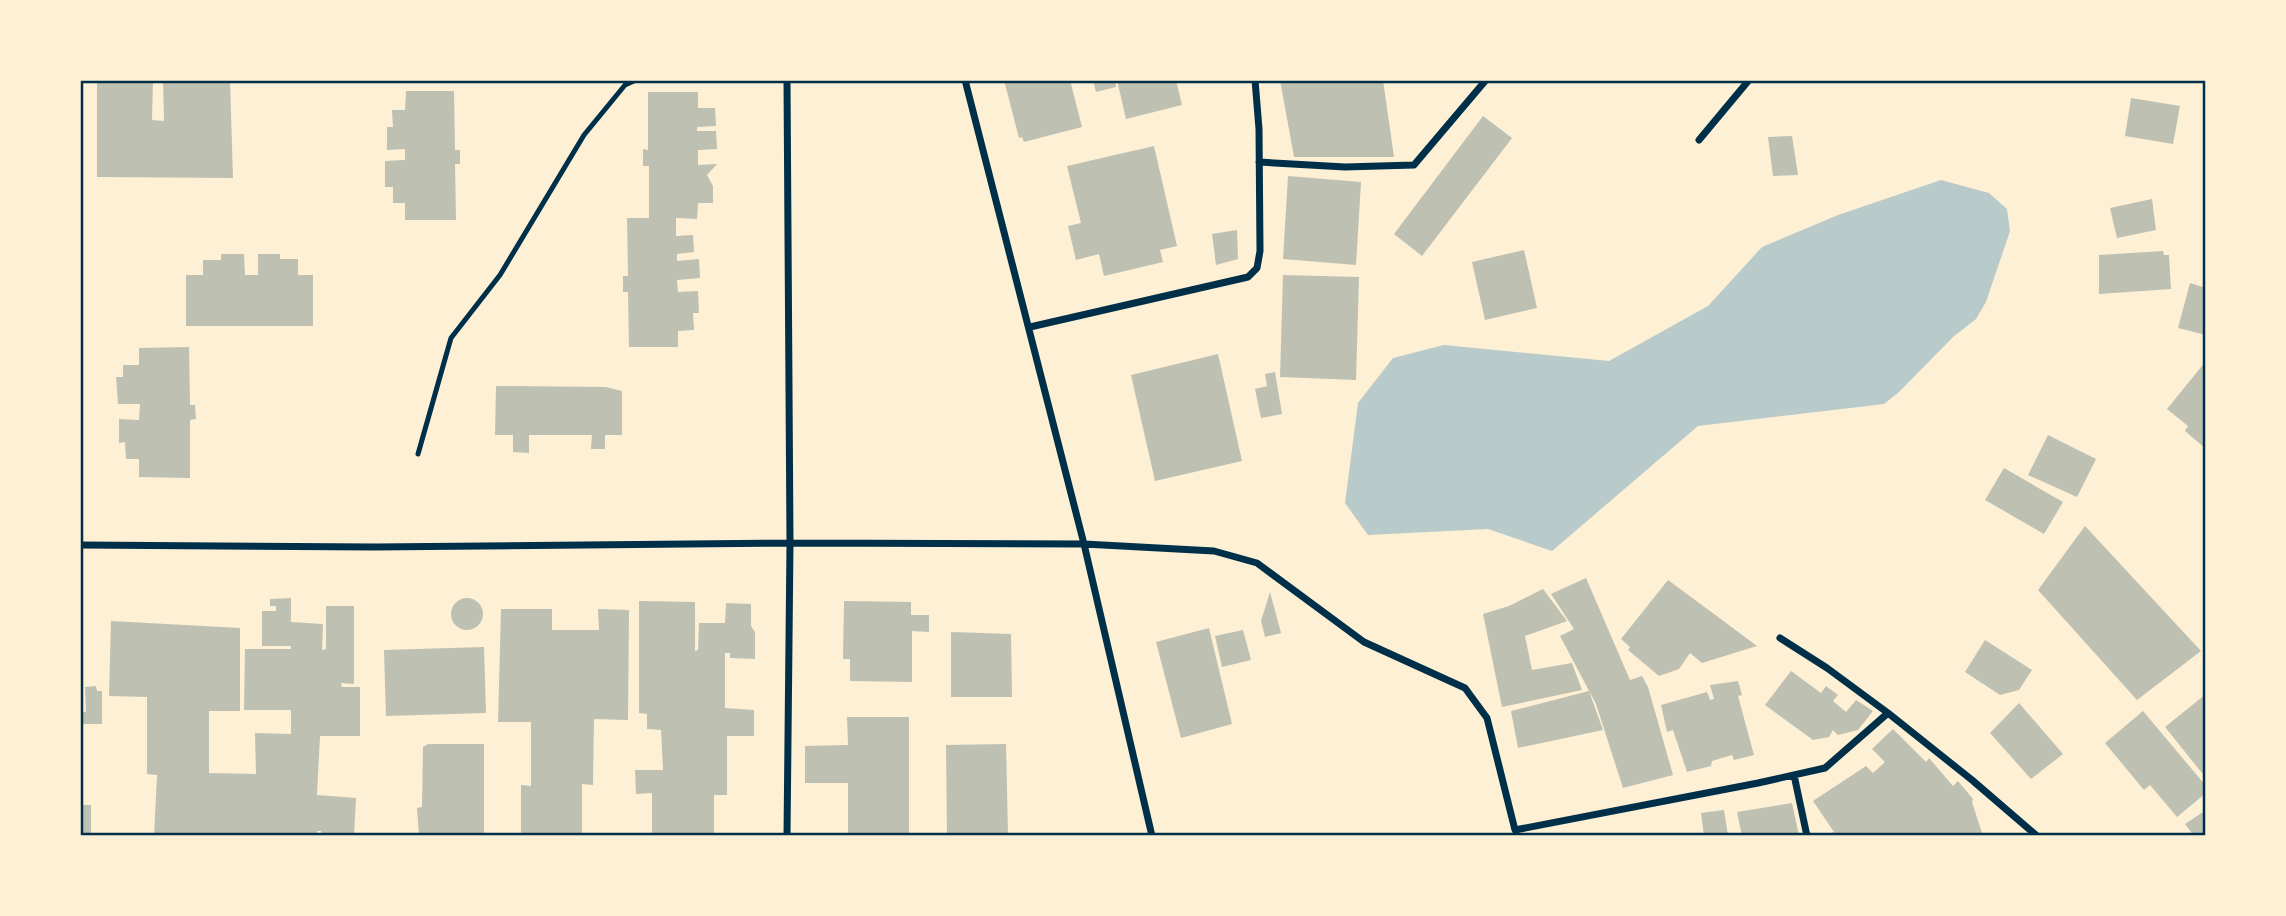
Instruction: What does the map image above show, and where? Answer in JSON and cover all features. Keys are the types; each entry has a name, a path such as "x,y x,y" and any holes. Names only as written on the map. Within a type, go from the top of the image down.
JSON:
{"street":[{"path":"787,835 790,543 788,80"},
{"path":"965,80 1084,544 1152,835"},
{"path":"1030,327 1248,276 1257,268 1259,162 1255,80"},
{"path":"1259,162 1345,167 1414,165 1486,80"},
{"path":"1699,140 1749,80"},
{"path":"80,545 375,547 790,543 1084,544 1214,551 1258,563 1364,642 1465,688 1488,718 1516,833 1825,768 1888,713"},
{"path":"1780,638 1827,668 1888,713 2037,835"},
{"path":"1794,775 1807,835"}],"lane":[{"path":"418,454 451,338 500,275 584,135 625,85 636,80"}],"shaded area":[{"path":"1941,180 1989,193 2007,209 2010,231 1986,302 1976,319 1953,337 1884,404 1698,426 1552,551 1488,529 1368,535 1345,503 1358,403 1393,358 1444,345 1609,361 1708,306 1762,247 1838,215"}],"building":[{"path":"97,80 153,80 152,120 164,121 163,80 230,80 233,178 97,177"},
{"path":"1004,80 1070,80 1082,127 1024,142 1022,137 1019,138"},
{"path":"1093,80 1115,80 1116,87 1096,92"},
{"path":"1117,80 1176,80 1182,105 1126,119"},
{"path":"1280,80 1383,80 1394,157 1294,157"},
{"path":"406,91 454,91 455,150 460,150 460,164 455,164 456,220 405,220 405,203 393,203 393,187 385,187 385,161 405,160 405,149 387,150 387,127 393,127 392,110 405,110"},
{"path":"648,92 698,92 698,108 715,108 716,126 697,127 697,131 716,131 717,149 698,150 698,165 717,164 707,175 713,186 713,203 698,203 697,219 676,218 676,236 693,235 694,252 677,254 677,261 699,259 700,278 677,280 678,292 698,291 699,313 693,313 694,330 678,331 678,347 629,347 628,292 623,292 623,276 628,276 627,218 649,218 649,166 643,166 643,149 648,150"},
{"path":"2131,98 2180,106 2173,144 2125,136"},
{"path":"1483,116 1512,138 1422,256 1394,234"},
{"path":"1792,136 1798,175 1773,176 1768,137"},
{"path":"1154,146 1177,246 1160,250 1163,262 1104,276 1099,254 1076,260 1068,226 1081,223 1067,166"},
{"path":"1288,176 1361,182 1356,265 1283,259"},
{"path":"2152,199 2156,230 2117,238 2110,208"},
{"path":"1237,230 1238,259 1216,265 1212,234"},
{"path":"1524,250 1537,308 1485,320 1472,262"},
{"path":"2163,251 2164,255 2169,255 2171,289 2099,294 2099,255"},
{"path":"221,254 244,254 245,275 258,275 258,254 280,254 280,259 298,259 298,275 313,275 313,326 186,326 186,275 203,275 203,260 221,260"},
{"path":"1283,275 1359,277 1356,380 1280,377"},
{"path":"2190,283 2206,288 2206,335 2178,328"},
{"path":"189,347 190,405 195,405 196,419 190,420 190,478 139,477 139,459 126,459 125,442 119,443 119,419 139,420 140,404 118,404 116,377 123,377 123,365 139,365 139,348"},
{"path":"1218,354 1242,461 1155,481 1131,375"},
{"path":"2206,361 2206,449 2185,431 2188,426 2167,409"},
{"path":"1275,372 1282,414 1261,418 1255,389 1267,386 1265,374"},
{"path":"496,386 606,387 622,391 622,435 605,435 605,449 591,449 592,435 529,435 529,453 513,452 513,435 495,435"},
{"path":"2048,435 2096,459 2077,497 2028,475"},
{"path":"2004,468 2063,502 2044,534 1985,500"},
{"path":"2085,526 2201,651 2137,700 2038,590"},
{"path":"1586,578 1630,680 1642,676 1648,687 1673,775 1623,788 1596,704 1560,636 1574,629 1551,594"},
{"path":"1668,580 1757,646 1702,663 1690,653 1679,669 1659,676 1628,650 1630,647 1621,639"},
{"path":"1543,589 1567,621 1525,636 1532,670 1572,663 1582,690 1502,707 1483,614 1509,606"},
{"path":"1270,592 1281,633 1265,637 1261,621"},
{"path":"291,598 291,622 323,624 322,650 326,649 326,606 354,606 354,684 341,683 342,687 360,687 360,736 320,736 317,795 356,798 354,836 321,836 321,831 317,831 317,836 154,836 157,775 147,774 147,697 109,696 111,621 240,628 240,711 209,711 209,773 256,774 255,733 291,734 291,710 244,710 245,649 291,649 291,646 262,646 262,611 276,611 276,606 270,606 270,599"},
{"path":"467,598 478,603 483,614 478,625 467,630 456,625 451,614 456,603"},
{"path":"639,601 695,602 695,651 698,650 699,623 725,623 726,603 751,604 755,659 730,658 730,653 725,653 725,708 754,710 754,736 727,736 727,795 714,795 714,836 652,836 652,793 636,794 635,770 663,770 661,730 647,729 647,714 639,713"},
{"path":"844,601 911,602 911,615 929,615 929,632 912,631 912,682 850,681 850,659 843,659"},
{"path":"501,609 552,609 552,630 599,630 598,609 629,610 628,720 594,719 593,785 582,784 582,836 521,836 521,785 531,786 531,722 498,722"},
{"path":"1209,628 1232,724 1181,738 1156,642"},
{"path":"1243,630 1251,660 1222,667 1215,636"},
{"path":"951,632 1011,634 1012,697 951,697"},
{"path":"1985,640 2032,670 2019,690 2000,695 1965,672"},
{"path":"484,647 486,713 386,716 384,650"},
{"path":"1791,671 1821,693 1826,686 1838,695 1833,701 1846,712 1856,700 1873,711 1858,730 1838,735 1833,730 1829,737 1813,740 1765,705"},
{"path":"1738,681 1742,695 1738,696 1754,755 1734,760 1732,755 1712,761 1711,766 1687,772 1673,730 1667,732 1661,705 1707,692 1710,700 1714,699 1710,685"},
{"path":"96,686 97,691 102,691 102,724 80,724 80,712 86,712 85,687"},
{"path":"1589,691 1603,730 1518,748 1511,711"},
{"path":"2206,694 2206,778 2165,727"},
{"path":"2019,703 2063,754 2031,779 1990,733"},
{"path":"2143,711 2206,786 2206,793 2177,817 2150,785 2144,790 2105,743"},
{"path":"847,717 909,717 909,836 848,836 848,783 805,783 805,746 848,745"},
{"path":"1893,729 1926,762 1929,758 1953,786 1958,781 1973,799 1983,836 1824,836 1834,832 1813,801 1866,766 1873,773 1885,762 1872,749"},
{"path":"428,744 484,744 484,836 419,836 417,808 422,807 423,747"},
{"path":"1006,744 1008,836 947,836 946,745"},
{"path":"1792,803 1799,836 1742,836 1737,812"},
{"path":"80,805 91,805 91,836 80,836"},
{"path":"1724,810 1728,836 1704,836 1701,813"},
{"path":"2206,810 2206,836 2194,836 2185,824"}]}
